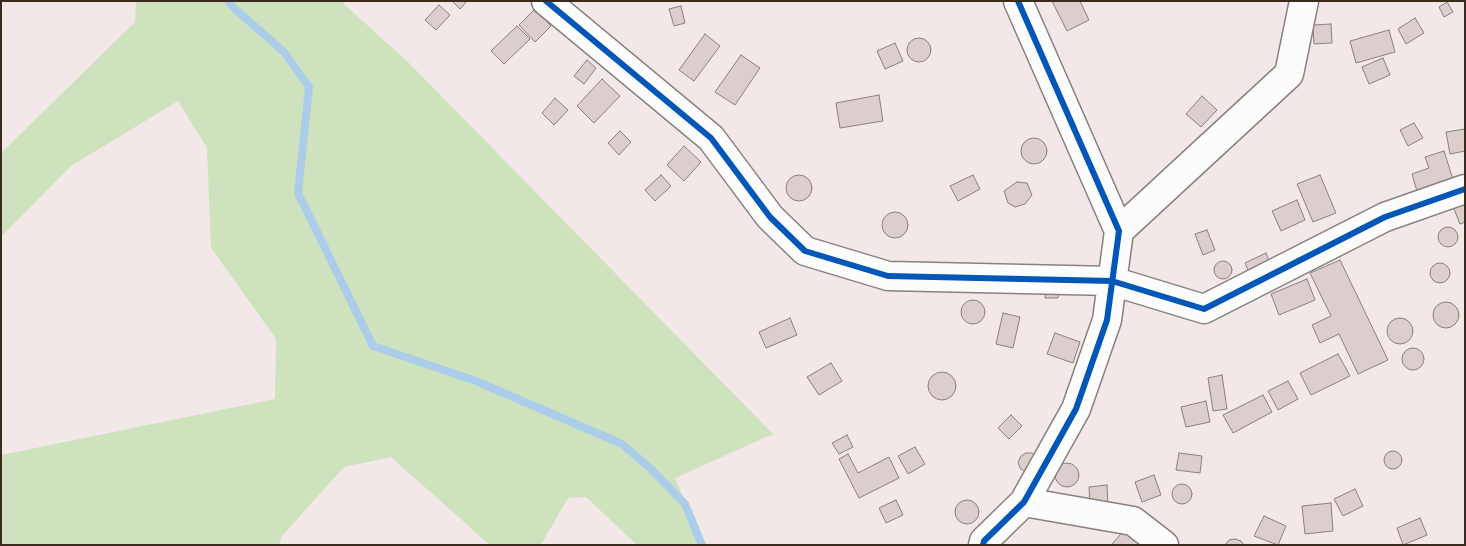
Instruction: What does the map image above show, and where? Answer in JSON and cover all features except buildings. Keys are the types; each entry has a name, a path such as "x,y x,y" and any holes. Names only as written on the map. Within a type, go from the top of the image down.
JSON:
{"street":[{"path":"546,1 711,138 770,217 805,251 888,276 1112,281 1204,309 1385,217 1465,189"},
{"path":"983,545 984,541 1024,502 1076,408 1107,320 1119,231 1018,1"},
{"path":"1119,231 1289,74 1304,1"},
{"path":"1024,502 1133,522 1164,545"}],"green space":[{"path":"136,1 345,1 344,4 408,62 773,434 675,478 704,545 637,545 586,497 568,498 542,543 536,545 490,545 391,457 344,467 282,536 279,545 1,545 1,455 275,399 276,339 211,248 207,148 178,101 71,166 1,237 1,153 135,22"}],"waterway":[{"path":"228,1 284,52 309,87 298,193 373,346 476,381 622,444 651,469 685,504 702,545"}],"cycle path":[{"path":"546,1 711,138 770,217 805,251 888,276 1112,281 1204,309 1385,217 1465,189"},
{"path":"983,545 984,541 1024,502 1076,409 1107,320 1119,231 1018,1"}]}
